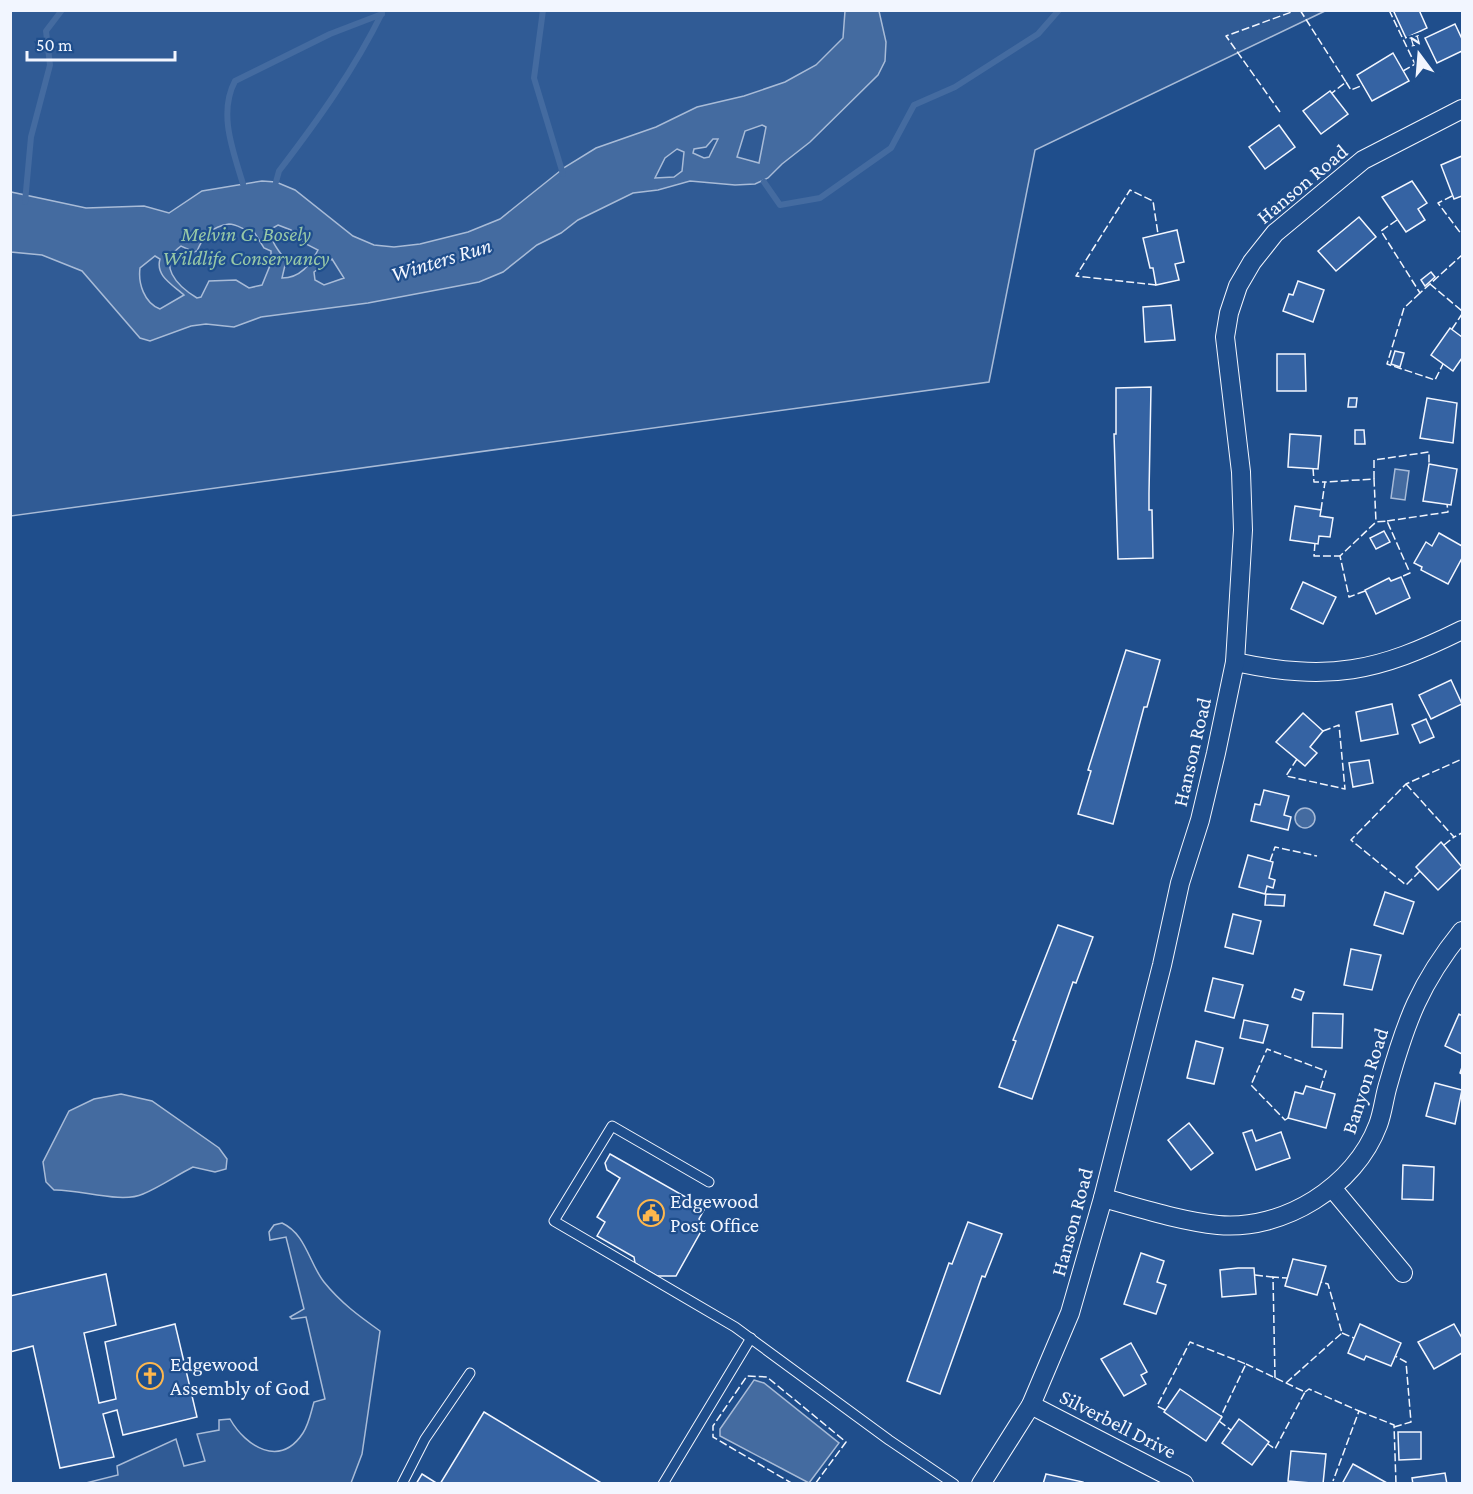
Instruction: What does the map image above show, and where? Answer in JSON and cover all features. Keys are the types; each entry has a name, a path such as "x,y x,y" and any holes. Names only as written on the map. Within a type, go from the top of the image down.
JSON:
{"street":[{"name":"Hanson Road","path":"981,1484 1031,1405 1070,1313 1103,1198 1162,965 1180,883 1205,797 1235,662 1243,530 1241,484 1226,337 1229,314 1238,286 1252,262 1275,233 1363,160 1462,109"},
{"path":"1235,662 1319,674 1357,670 1395,660 1462,630"},
{"name":"Banyon Road","path":"1103,1198 1209,1223 1248,1224 1278,1216 1307,1204 1333,1189 1365,1151 1378,1125 1397,1053 1417,998 1437,962 1462,931"},
{"path":"1333,1189 1402,1273"},
{"name":"Silverbell Drive","path":"1031,1405 1184,1484"}],"lane":[{"path":"709,1182 612,1126 554,1221 702,1306 751,1338 889,1440 954,1484"},
{"path":"663,1484 751,1338"},
{"path":"402,1484 425,1439 470,1373"}],"green space":[{"name":"Melvin G. Bosely Wildlife Conservancy","path":"10,11 1325,11 1035,150 989,382 11,516"},
{"path":"282,1223 297,1234 330,1290 350,1309 380,1331 362,1454 351,1483 86,1483 118,1475 117,1466 176,1439 184,1466 205,1461 197,1434 219,1430 219,1420 230,1419 245,1438 264,1450 284,1450 294,1444 303,1433 314,1402 325,1399 306,1317 292,1319 290,1317 304,1309 286,1237 270,1240 269,1232 274,1225"}],"water":[{"name":"Winters Run","path":"845,11 879,11 886,42 885,61 878,75 810,142 768,178 755,184 735,185 690,181 658,190 633,193 578,220 561,233 537,245 503,272 479,282 368,303 261,317 234,327 206,324 191,326 150,341 140,338 82,271 42,255 11,252 11,192 86,208 144,206 169,213 202,191 262,181 276,182 295,190 353,236 374,245 394,247 420,244 468,232 500,219 565,167 596,148 656,127 697,107 744,96 785,82 816,65 843,38","holes":["762,125 766,127 759,163 737,157 745,131","713,139 718,139 709,157 704,158 693,153 694,149 706,147","677,149 684,152 682,171 674,177 655,178 665,158","232,224 254,232 264,248 271,251 271,263 262,285 249,288 236,280 209,281 201,297 197,298 172,274 170,260 181,246 194,252 197,251 205,236 217,227","278,225 291,230 304,243 318,250 304,270 294,276 282,278 286,261 272,239 271,229","155,256 160,259 162,275 184,295 160,309 154,306 143,292 140,268","332,259 344,278 324,285 315,280 314,272"]},
{"path":"1395,469 1409,471 1405,500 1391,498"},
{"path":"1301,808 1309,808 1315,814 1315,822 1309,828 1301,828 1295,822 1295,814"},
{"path":"121,1094 152,1101 219,1148 227,1159 226,1169 215,1172 193,1167 134,1197 112,1197 54,1190 46,1182 43,1162 69,1111 94,1099"},
{"path":"754,1380 764,1383 839,1443 809,1483 720,1436 720,1429"}],"building":[{"path":"1419,10 1427,28 1406,38 1394,12"},
{"path":"1455,24 1462,39 1462,51 1437,63 1425,38"},
{"path":"1393,53 1409,81 1372,101 1357,75"},
{"path":"1330,91 1348,114 1321,134 1303,111"},
{"path":"1279,125 1295,147 1265,169 1249,147"},
{"path":"1462,156 1462,196 1454,199 1441,165"},
{"path":"1412,181 1427,203 1418,209 1425,220 1406,232 1382,197"},
{"path":"1359,217 1376,237 1336,271 1318,251"},
{"path":"1177,230 1184,262 1175,264 1179,280 1156,285 1143,238"},
{"path":"1431,272 1435,277 1425,286 1421,280"},
{"path":"1298,281 1324,290 1313,322 1283,311 1289,294 1293,295"},
{"path":"1171,305 1175,340 1145,342 1143,307"},
{"path":"1450,328 1462,337 1462,358 1453,371 1431,355"},
{"path":"1395,351 1404,353 1400,367 1391,364"},
{"path":"1277,354 1305,354 1306,391 1277,391"},
{"path":"1151,387 1149,510 1152,510 1153,558 1118,559 1114,434 1116,434 1116,388"},
{"path":"1349,398 1357,398 1356,407 1348,407"},
{"path":"1427,398 1457,403 1453,443 1420,438"},
{"path":"1355,430 1364,430 1365,444 1355,444"},
{"path":"1290,434 1321,436 1318,469 1288,467"},
{"path":"1429,464 1457,469 1451,505 1423,501"},
{"path":"1295,506 1321,510 1320,516 1333,518 1330,537 1319,536 1318,544 1290,540"},
{"path":"1384,531 1390,542 1376,549 1370,538"},
{"path":"1439,533 1462,546 1462,558 1448,584 1421,570 1422,567 1414,563 1426,542 1432,546"},
{"path":"1401,577 1410,598 1376,614 1365,590 1389,578 1391,581"},
{"path":"1303,582 1336,597 1323,624 1291,609"},
{"path":"1126,650 1160,660 1147,707 1144,707 1113,824 1078,814 1091,771 1088,770"},
{"path":"1451,680 1462,704 1431,719 1419,695"},
{"path":"1392,704 1398,734 1361,741 1356,712"},
{"path":"1303,713 1323,731 1310,747 1317,753 1305,766 1276,742"},
{"path":"1426,719 1434,737 1420,743 1412,725"},
{"path":"1369,760 1373,783 1353,787 1349,763"},
{"path":"1264,790 1289,796 1284,815 1291,817 1288,830 1251,821 1255,804 1260,805"},
{"path":"1441,842 1462,867 1438,890 1416,867"},
{"path":"1248,855 1273,862 1269,878 1275,880 1273,888 1267,886 1265,894 1239,887"},
{"path":"1385,892 1414,902 1403,934 1374,925"},
{"path":"1266,894 1285,895 1284,906 1265,905"},
{"path":"1233,914 1261,921 1253,954 1225,947"},
{"path":"1058,925 1093,937 1076,983 1073,982 1032,1099 999,1087 1016,1041 1013,1040"},
{"path":"1351,949 1381,955 1372,990 1344,985"},
{"path":"1213,978 1243,985 1234,1018 1205,1011"},
{"path":"1295,989 1304,992 1301,1000 1292,997"},
{"path":"1313,1013 1343,1014 1342,1048 1312,1047"},
{"path":"1459,1014 1462,1016 1462,1054 1445,1046"},
{"path":"1244,1020 1268,1025 1263,1043 1240,1038"},
{"path":"1196,1041 1223,1048 1214,1084 1187,1078"},
{"path":"1435,1083 1462,1090 1455,1124 1426,1116"},
{"path":"1306,1086 1335,1094 1326,1128 1288,1118 1295,1092 1303,1094"},
{"path":"1189,1123 1213,1153 1191,1170 1168,1140"},
{"path":"1252,1130 1256,1141 1281,1132 1290,1158 1256,1170 1243,1133"},
{"name":"Edgewood Post Office","path":"610,1154 705,1208 699,1219 704,1226 676,1276 657,1276 635,1263 634,1257 597,1236 605,1222 597,1217 620,1178 607,1170 605,1163"},
{"path":"1403,1165 1434,1167 1433,1200 1402,1199"},
{"path":"968,1222 1002,1234 985,1277 982,1276 940,1394 907,1381 949,1263 952,1264"},
{"path":"1141,1253 1164,1261 1157,1282 1166,1285 1156,1314 1124,1304"},
{"path":"1293,1259 1326,1266 1317,1295 1285,1286"},
{"path":"1254,1268 1256,1294 1222,1297 1220,1270"},
{"name":"Edgewood Assembly of God","path":"106,1274 116,1325 84,1333 99,1403 116,1399 105,1342 175,1324 197,1417 123,1435 117,1410 103,1414 114,1457 60,1468 33,1346 10,1352 10,1296"},
{"path":"1360,1324 1401,1343 1391,1366 1366,1356 1364,1360 1348,1353"},
{"path":"1454,1324 1462,1338 1462,1353 1434,1369 1418,1342"},
{"path":"1131,1343 1147,1372 1141,1375 1146,1384 1124,1396 1101,1359"},
{"path":"1180,1389 1222,1417 1206,1441 1164,1412"},
{"path":"484,1412 603,1484 440,1484"},
{"path":"1239,1419 1269,1442 1252,1465 1222,1443"},
{"path":"1398,1432 1421,1432 1421,1459 1399,1460"},
{"path":"1291,1451 1326,1454 1323,1484 1288,1481"},
{"path":"1353,1464 1387,1483 1342,1484"},
{"path":"1445,1473 1447,1484 1413,1484 1412,1478"},
{"path":"422,1474 438,1484 416,1484"},
{"path":"1046,1474 1083,1482 1083,1484 1043,1484"}],"waterway":[{"path":"25,202 31,137 50,65 46,31 62,10"},
{"path":"543,10 534,78 563,174"},
{"path":"764,182 780,205 820,198 891,148 914,105 955,87 1038,34 1059,10"},
{"path":"276,182 279,171 347,75 382,13"},
{"path":"243,184 227,119 230,93 235,81 330,34 382,14"}],"fence":[{"path":"1280,112 1226,36 1297,10"},
{"path":"1300,10 1346,82 1332,93"},
{"path":"1389,10 1415,64 1403,71"},
{"path":"1346,82 1351,90 1363,85"},
{"path":"1156,285 1076,276 1130,190 1153,201 1158,234"},
{"path":"1452,196 1438,203 1462,235"},
{"path":"1397,220 1381,231 1420,293 1462,255"},
{"path":"1430,284 1462,311"},
{"path":"1420,293 1404,308 1387,364 1435,380 1443,364"},
{"path":"1452,329 1462,314"},
{"path":"1374,479 1374,460 1429,452 1429,464"},
{"path":"1313,468 1314,482 1325,482"},
{"path":"1321,510 1325,482 1374,479 1376,522"},
{"path":"1387,521 1448,512 1447,504"},
{"path":"1365,591 1349,597 1340,556 1376,522 1387,521 1410,573 1401,577"},
{"path":"1315,543 1314,556 1340,556"},
{"path":"1297,759 1286,776 1345,789 1339,725 1323,731"},
{"path":"1420,871 1406,885 1351,840 1406,784 1462,759"},
{"path":"1406,784 1454,837 1462,833"},
{"path":"1444,845 1454,837"},
{"path":"1270,861 1275,847 1317,856"},
{"path":"1288,1118 1285,1120 1251,1085 1267,1049 1326,1071 1320,1090"},
{"path":"1462,1067 1460,1073 1462,1074"},
{"path":"1255,1275 1273,1277"},
{"path":"1275,1378 1273,1277 1287,1278"},
{"path":"1286,1383 1342,1333 1328,1284 1321,1282"},
{"path":"1342,1333 1354,1338"},
{"path":"1165,1410 1157,1406 1190,1342 1246,1364 1221,1416"},
{"path":"1394,1427 1411,1422 1406,1362 1395,1356"},
{"path":"1246,1364 1305,1392 1275,1449 1268,1444"},
{"path":"793,1484 713,1437 713,1426 747,1376 767,1377 846,1442 815,1484"},
{"path":"1305,1392 1309,1389 1359,1411 1333,1481"},
{"path":"1359,1411 1394,1425 1396,1484"},
{"path":"1219,1421 1231,1430"}],"place":[{"name":"Edgewood Post Office","path":"651,1213"},
{"name":"Edgewood Assembly of God","path":"150,1376"}]}
